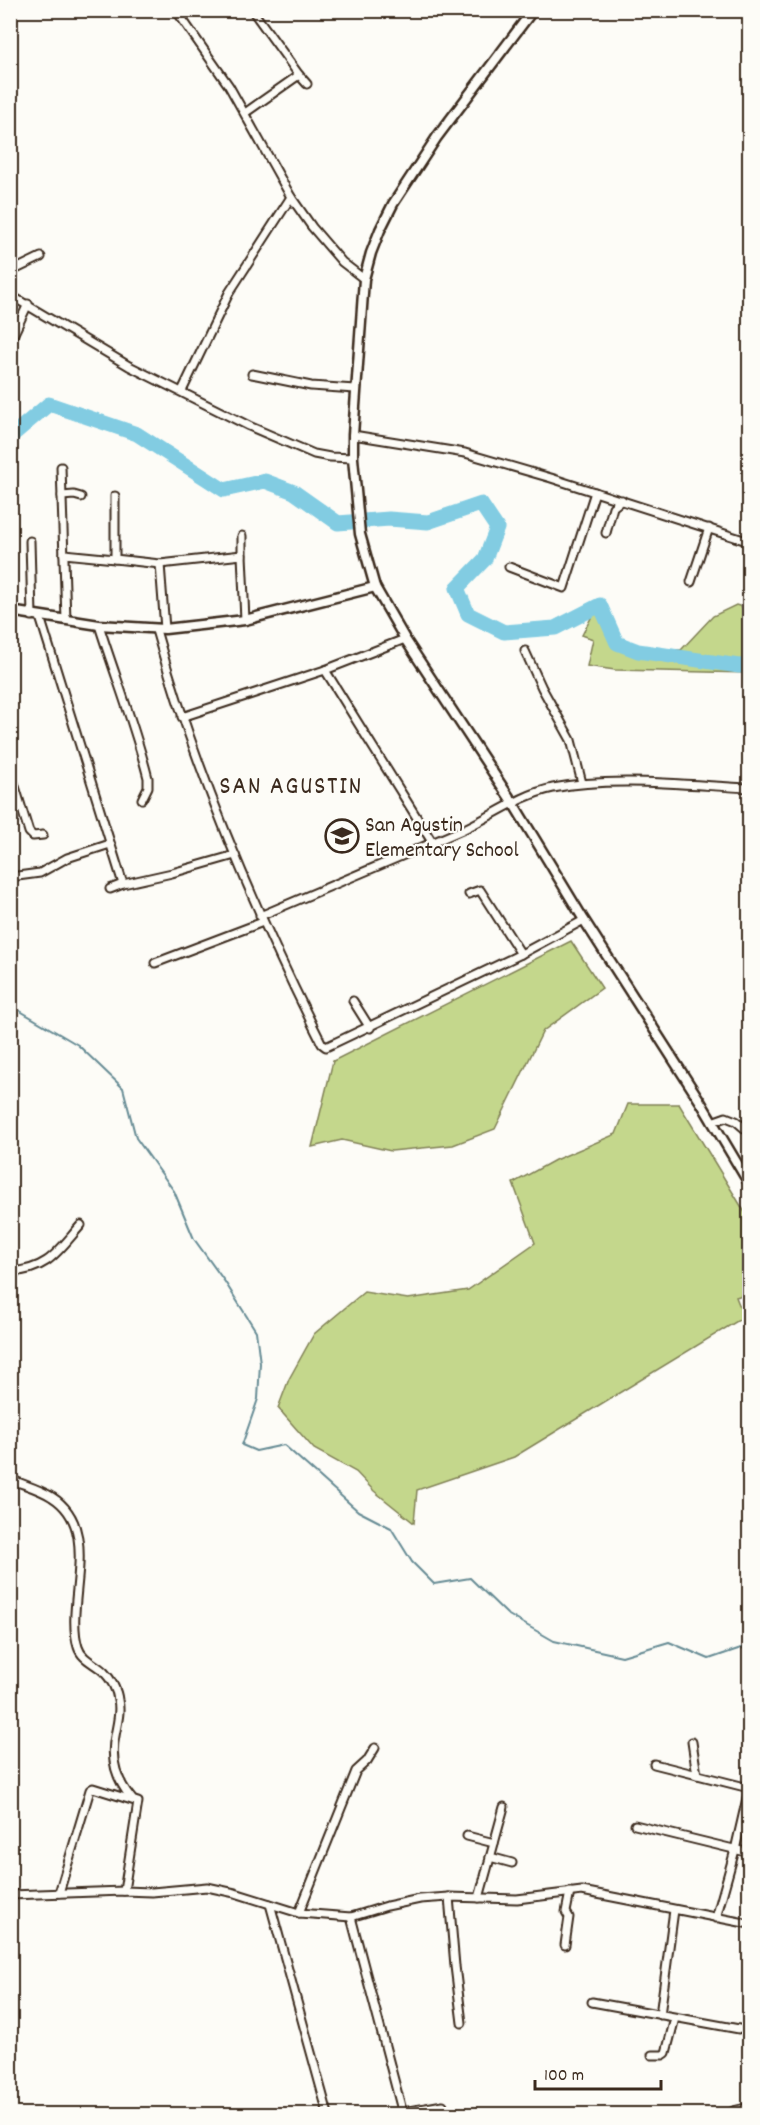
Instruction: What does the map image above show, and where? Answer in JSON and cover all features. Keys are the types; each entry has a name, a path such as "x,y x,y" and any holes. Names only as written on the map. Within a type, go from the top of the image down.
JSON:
{"street":[{"path":"176,10 222,75 291,197 325,244 342,262 364,279"},
{"path":"252,10 307,84"},
{"path":"533,10 437,137 393,204 371,253 364,279 352,435 360,534 375,588 405,639 513,803 750,1185"},
{"path":"245,113 299,75"},
{"path":"182,391 229,293 291,197"},
{"path":"10,272 41,257"},
{"path":"10,295 152,379 182,391 249,426 314,454 353,458"},
{"path":"10,342 28,304"},
{"path":"252,374 311,386 355,389"},
{"path":"352,435 465,453 622,500 750,542"},
{"path":"62,466 66,620"},
{"path":"509,567 564,588 595,492"},
{"path":"62,496 81,497"},
{"path":"115,496 115,560"},
{"path":"606,533 613,507 622,500"},
{"path":"691,582 709,528"},
{"path":"242,536 245,620"},
{"path":"30,541 36,616 123,884"},
{"path":"64,554 160,564 242,555"},
{"path":"160,564 161,630 182,717 262,919 322,1044 327,1047 332,1046 521,954 584,920"},
{"path":"10,611 99,625 161,630 245,620 375,588"},
{"path":"99,625 131,717 148,778 148,787 142,799"},
{"path":"182,717 326,670 405,639"},
{"path":"525,651 570,740 582,783"},
{"path":"326,670 432,842"},
{"path":"10,770 29,831 33,836 44,835"},
{"path":"155,963 262,919 482,821 538,792 582,783 612,782 750,788"},
{"path":"10,877 40,873 74,855 110,844"},
{"path":"110,889 235,855"},
{"path":"469,894 480,890 521,954"},
{"path":"354,1001 369,1028"},
{"path":"712,1122 726,1117 736,1121 750,1132"},
{"path":"10,1272 40,1266 51,1259 81,1225"},
{"path":"10,1479 52,1497 66,1509 74,1522 80,1560 76,1611 78,1649 84,1657 104,1672 116,1691 119,1712 112,1758 122,1786 132,1799"},
{"path":"692,1742 697,1775"},
{"path":"299,1913 356,1771 367,1761 375,1748"},
{"path":"654,1764 749,1791 716,1918"},
{"path":"59,1893 91,1789 132,1799 138,1804 124,1891"},
{"path":"479,1898 504,1807"},
{"path":"635,1826 750,1853"},
{"path":"467,1836 494,1844"},
{"path":"490,1857 512,1863"},
{"path":"10,1895 152,1892 207,1887 299,1913 351,1917 420,1899 449,1897 517,1899 582,1891 750,1924"},
{"path":"566,1944 569,1917 566,1912 570,1892"},
{"path":"449,1897 462,2024"},
{"path":"270,1904 328,2115"},
{"path":"660,2015 674,1910"},
{"path":"351,1917 403,2113 443,2105"},
{"path":"592,2002 750,2031"},
{"path":"652,2055 666,2053 675,2018"},
{"path":"733,2111 750,2107"}],"green space":[{"path":"600,601 619,641 639,649 681,650 713,616 736,605 749,609 749,673 615,670 587,666 593,639 582,635"},
{"path":"571,941 602,988 543,1031 495,1129 453,1145 391,1151 342,1140 312,1147 333,1061"},
{"path":"628,1104 679,1104 749,1219 749,1293 736,1297 744,1317 514,1457 417,1490 414,1523 374,1491 356,1472 314,1449 278,1408 289,1379 314,1334 364,1292 408,1299 468,1290 535,1243 513,1183 555,1160 616,1134"}],"waterway":[{"path":"10,437 49,404 137,434 224,490 265,481 294,492 338,523 389,519 428,522 481,504 497,528 485,559 457,588 468,614 504,632 555,628 600,605 617,643 638,651 739,666 750,665"},
{"path":"10,1005 78,1045 123,1088 136,1138 174,1191 194,1239 256,1331 260,1363 258,1399 242,1445 256,1451 284,1445 358,1511 391,1528 412,1562 434,1584 470,1578 507,1614 554,1641 622,1656 669,1642 709,1659 741,1648 750,1650"}],"place":[{"name":"San Agustin Elementary School","path":"342,836"}],"district":[{"name":"SAN AGUSTIN","path":"291,784"}]}
